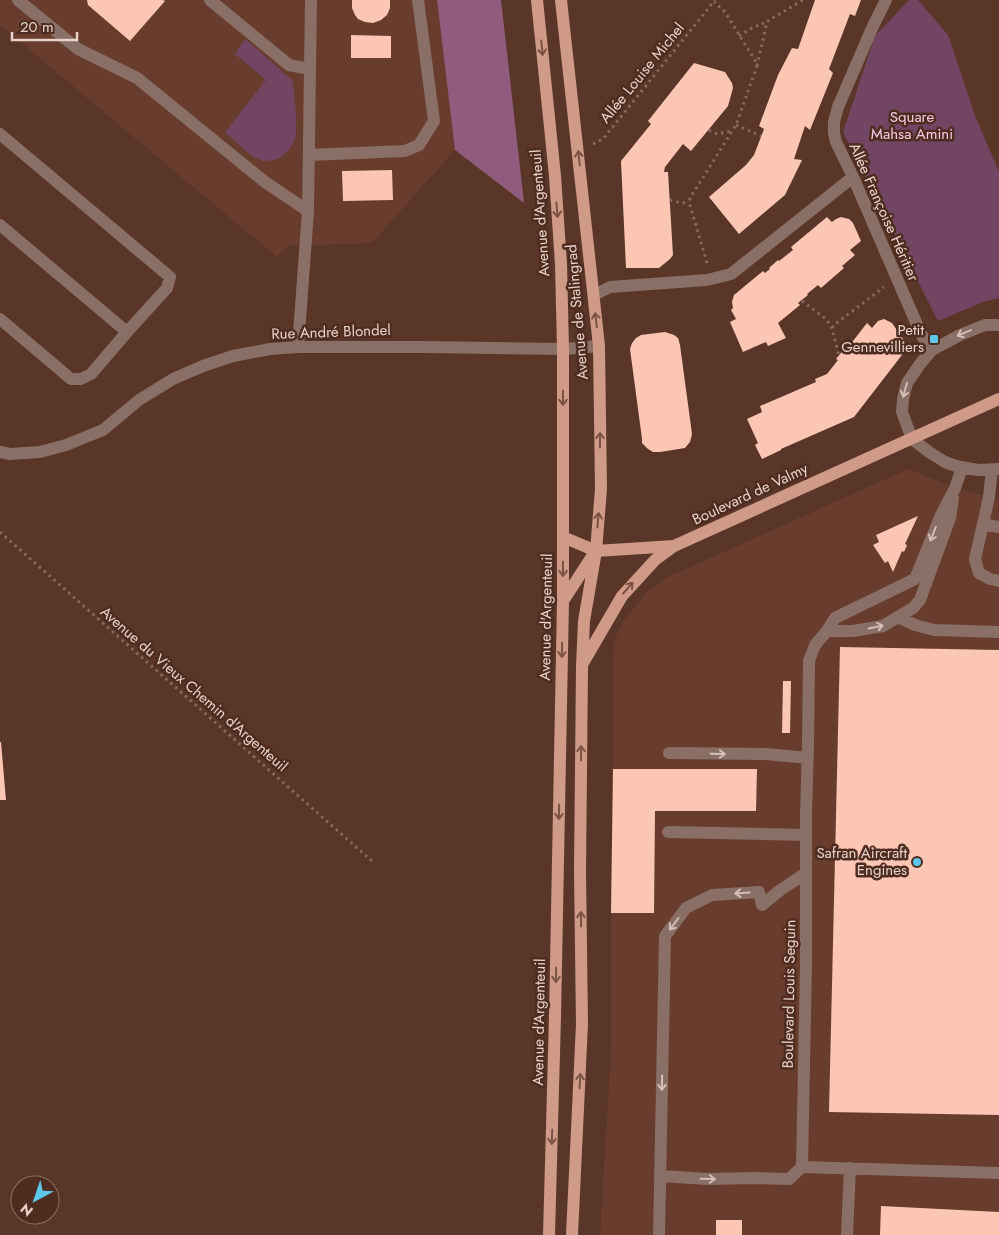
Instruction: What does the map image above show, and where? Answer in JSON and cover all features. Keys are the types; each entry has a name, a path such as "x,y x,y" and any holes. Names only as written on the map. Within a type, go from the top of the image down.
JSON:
{"main road":[{"name":"Avenue d'Argenteuil","path":"536,0 555,176 561,264 563,349 563,601 556,1008 548,1235"},
{"name":"Avenue de Stalingrad","path":"562,0 599,346 601,489 596,551 584,621 582,667"},
{"name":"Boulevard de Valmy","path":"563,537 596,551 674,546 999,399"},
{"path":"572,1235 582,1024 580,872 582,667 622,596 655,560 674,546"},
{"path":"563,601 596,551"}],"street":[{"path":"18,0 78,49 137,78 265,182 308,211"},
{"path":"210,0 289,65 310,69"},
{"path":"298,347 308,211 312,0"},
{"path":"309,155 405,152 419,145 434,120 418,0"},
{"name":"Allée Françoise Héritier","path":"886,0 838,107 834,122 834,133 836,142 921,334 932,350"},
{"path":"0,134 170,277 166,288 91,374 81,379 71,379 0,319"},
{"path":"594,295 610,287 707,280 731,274 853,177"},
{"path":"0,225 127,332"},
{"path":"999,325 985,325 960,335 932,350 906,384 902,412 912,438 945,462 962,468 995,470 975,559 979,573 999,581"},
{"name":"Rue André Blondel","path":"0,452 10,454 40,452 66,445 103,430 139,400 172,379 233,356 270,349 425,346 563,349 599,346"},
{"name":"Boulevard Louis Seguin","path":"802,1167 809,661 814,645 828,631 835,618 915,579 962,468"},
{"name":"Boulevard Louis Seguin","path":"828,631 853,631 882,626 913,608 920,600 950,518 954,490"},
{"path":"983,524 999,527"},
{"path":"898,617 915,625 934,630 999,632"},
{"path":"669,753 766,754 808,758"},
{"path":"668,832 806,835"},
{"path":"659,1235 665,936 686,908 712,895 759,892 762,905 806,873"},
{"path":"660,1176 708,1179 789,1179 802,1167 999,1173"},
{"path":"846,1235 850,1168"}],"path":[{"path":"740,36 802,0"},
{"name":"Allée Louise Michel","path":"578,151 603,139 715,1"},
{"path":"715,1 725,12 757,66"},
{"path":"709,267 689,202 736,125 757,66 767,22"},
{"path":"736,125 761,136"},
{"path":"709,130 717,134 733,131"},
{"path":"670,200 681,203 689,202"},
{"path":"832,328 886,285"},
{"path":"802,301 826,319 832,328 839,357"},
{"name":"Avenue du Vieux Chemin d'Argenteuil","path":"0,532 373,862"}],"shaded area":[{"path":"0,0 437,0 455,150 372,243 289,246 277,257 0,25"},
{"path":"437,0 501,0 524,203 455,150"},
{"name":"Safran Aircraft Engines","path":"908,469 955,488 999,499 999,1235 600,1235 611,1050 614,640 624,620 647,592 666,578"}],"green space":[{"name":"Square Mahsa Amini","path":"909,0 918,0 948,35 975,116 999,172 999,298 983,302 938,321 843,132 875,36"},
{"path":"245,39 292,80 296,110 295,139 286,153 273,160 263,161 254,157 225,132 266,80 235,54"}],"building":[{"path":"87,0 165,1 130,41 88,5"},
{"path":"352,0 390,0 390,8 387,15 381,20 373,23 365,22 358,19 355,15 352,8"},
{"path":"815,0 861,0 855,16 850,14 829,69 833,73 810,130 805,126 794,159 802,160 785,195 739,234 709,197 746,165 754,155 764,129 759,126 778,75 792,48 798,49"},
{"path":"351,35 391,36 391,58 351,58"},
{"path":"694,63 725,72 733,88 728,106 691,151 683,144 665,167 664,172 668,172 673,255 659,268 626,268 621,161 651,124 648,121"},
{"path":"392,170 393,200 343,201 342,171"},
{"path":"827,217 832,222 841,217 849,219 853,223 861,241 850,250 855,255 842,266 844,268 821,288 818,285 807,294 798,303 800,305 778,323 786,338 768,346 766,342 743,352 730,322 736,319 731,310 733,308 734,295 793,250 791,247"},
{"path":"884,319 892,323 905,342 901,348 905,351 854,417 762,459 755,445 758,443 747,419 762,412 760,406 816,382 815,379 827,374 838,360 836,359 845,348 846,350 867,323 872,328 878,321"},
{"path":"665,332 678,338 680,345 692,434 690,442 685,448 653,452 642,443 630,349 632,343 641,335"},
{"path":"918,516 905,544 907,545 904,552 902,551 893,572 888,561 885,563 873,545 879,542 876,535"},
{"name":"Safran Aircraft Engines","path":"840,647 999,650 999,1115 829,1112"},
{"path":"783,681 791,681 790,733 782,733"},
{"path":"1,742 6,800 0,800"},
{"path":"613,769 757,769 756,811 655,811 654,913 611,913"},
{"path":"881,1206 999,1212 999,1235 880,1235"},
{"path":"716,1220 742,1220 742,1235 716,1235"}],"place":[{"name":"Petit Gennevilliers","path":"934,339"},
{"name":"Safran Aircraft Engines","path":"917,862"}]}
